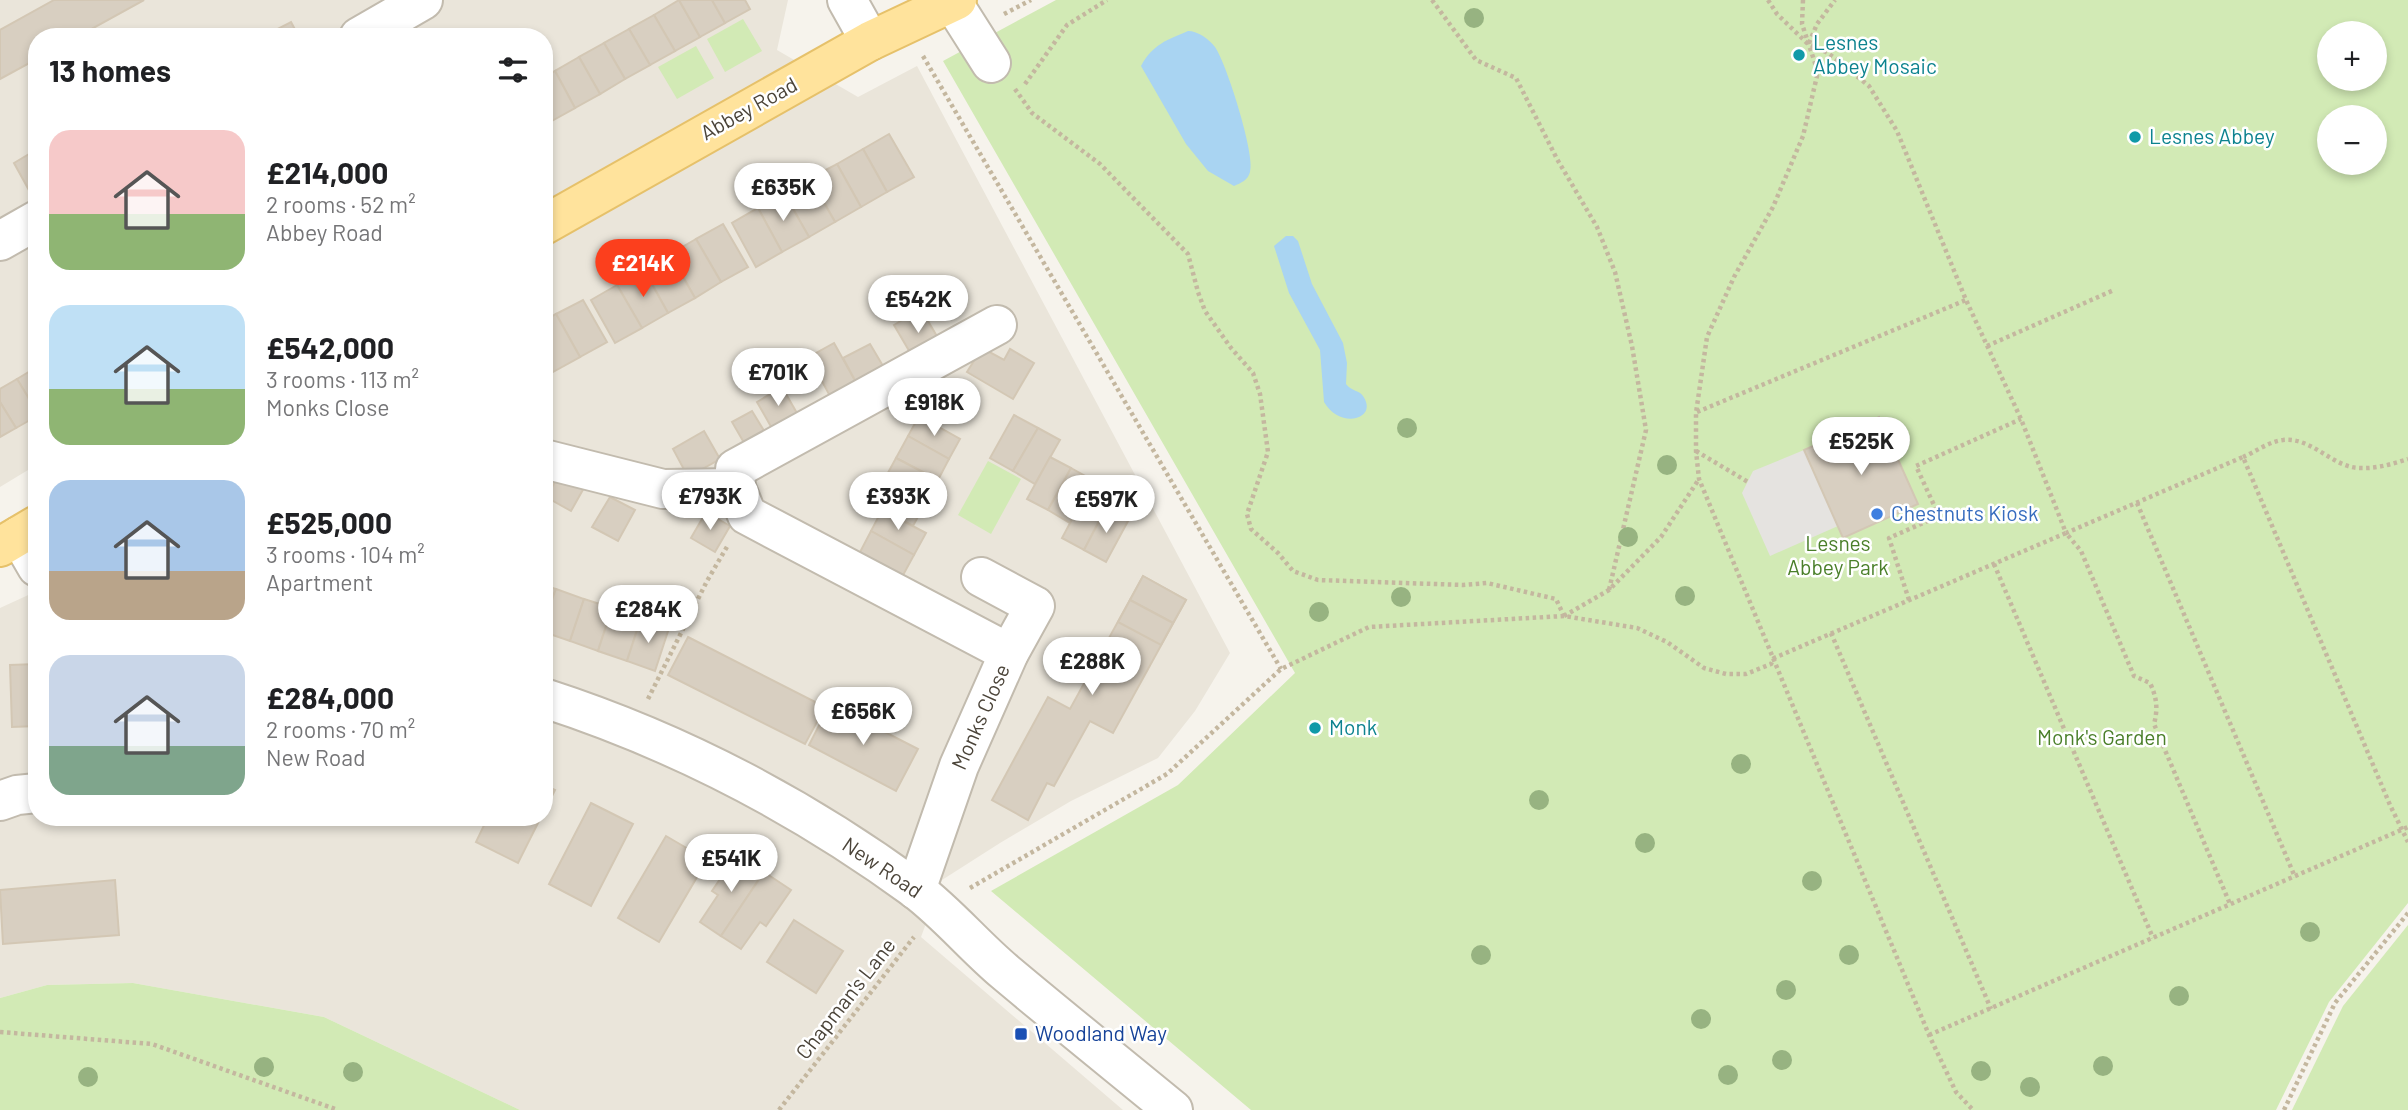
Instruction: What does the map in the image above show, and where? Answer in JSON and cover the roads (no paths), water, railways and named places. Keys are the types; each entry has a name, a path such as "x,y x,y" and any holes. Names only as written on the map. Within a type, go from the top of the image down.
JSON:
{"main road":[{"name":"Abbey Road","path":"553,220 870,41 955,1"}],"street":[{"path":"375,28 423,0"},
{"path":"847,0 870,41"},
{"path":"955,1 988,57"},
{"path":"0,241 28,225"},
{"path":"742,501 735,469 997,325"},
{"path":"553,461 663,489 742,501 1009,653"},
{"name":"Monks Close","path":"926,899 958,766 1009,653 1035,606 981,578"},
{"name":"New Road","path":"553,701 633,731 718,768 809,820 926,899 1003,970 1174,1110"},
{"path":"0,801 28,793"}],"water":[{"path":"1188,31 1203,36 1215,47 1239,109 1251,163 1248,177 1234,186 1208,171 1186,144 1141,66 1156,48"},
{"path":"1286,236 1293,236 1298,241 1312,284 1343,343 1347,363 1346,384 1361,394 1367,404 1366,411 1356,418 1339,416 1324,402 1320,350 1289,293 1274,246"}],"place":[{"name":"Lesnes Abbey Mosaic","path":"1799,55"},
{"name":"Lesnes Abbey","path":"2135,137"},
{"name":"Chestnuts Kiosk","path":"1877,514"},
{"name":"Monk","path":"1315,728"},
{"name":"Woodland Way","path":"1021,1034"}],"park label":[{"name":"Lesnes Abbey Park","path":"1838,556"},
{"name":"Monk's Garden","path":"2102,738"}]}
